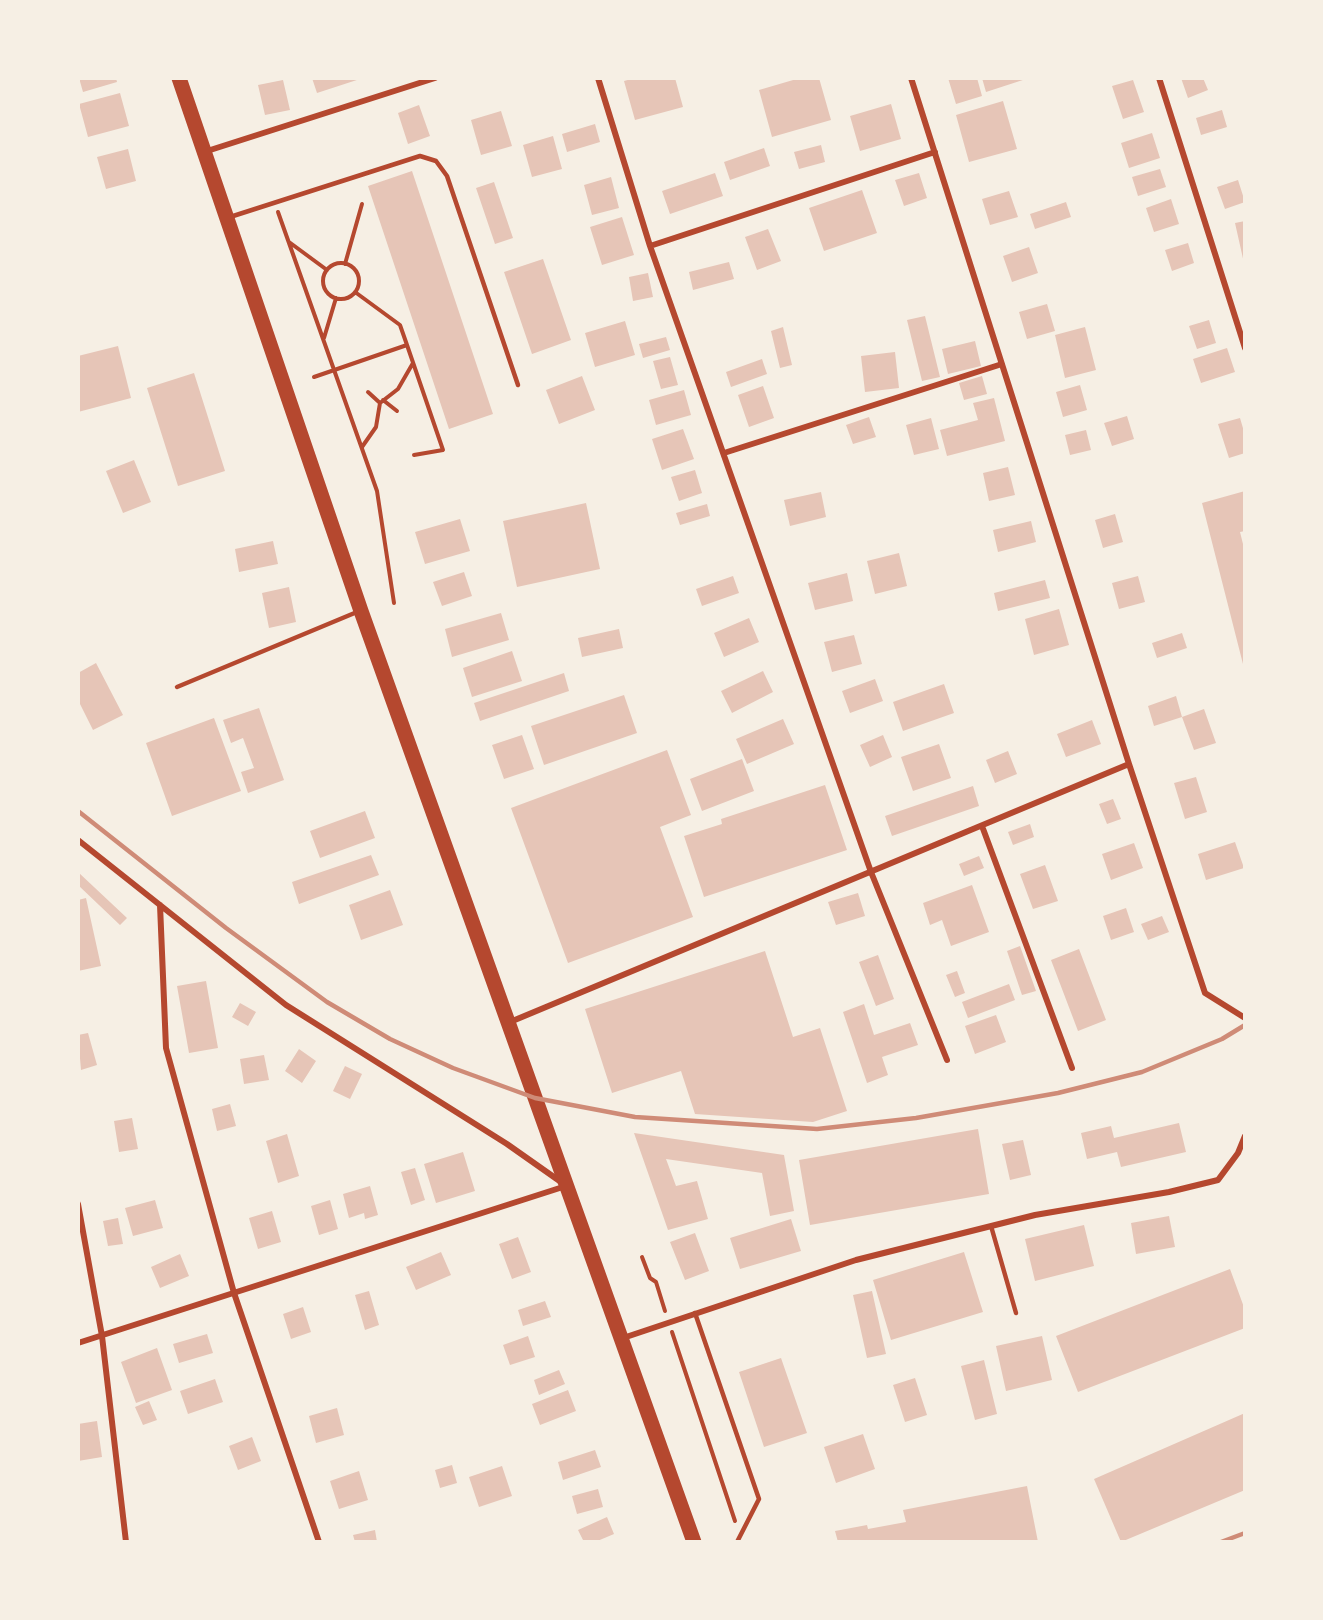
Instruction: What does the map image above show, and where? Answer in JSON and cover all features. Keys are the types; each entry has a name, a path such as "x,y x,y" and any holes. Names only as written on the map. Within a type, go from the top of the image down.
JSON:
{"main road":[{"path":"179,78 361,611 510,1023 566,1186 623,1338 694,1542"}],"street":[{"path":"203,152 435,78"},
{"path":"598,78 650,246 872,872 947,1060"},
{"path":"911,78 1129,764 1205,993 1245,1018"},
{"path":"1158,78 1245,348"},
{"path":"650,246 935,152"},
{"path":"724,453 1002,364"},
{"path":"510,1023 1129,764"},
{"path":"981,826 1072,1068"},
{"path":"78,840 286,1005 507,1144 566,1186"},
{"path":"160,905 166,1048 234,1293 319,1542"},
{"path":"623,1338 856,1260 1035,1215 1169,1192 1218,1180 1242,1154 1245,1136"},
{"path":"78,1343 566,1186"},
{"path":"78,1204 102,1335 126,1542"}],"lane":[{"path":"226,218 420,156 436,161 447,176 518,385"},
{"path":"177,687 361,611"},
{"path":"991,1226 1016,1313"},
{"path":"695,1312 759,1499 737,1542"}],"path":[{"path":"275,202 377,491 394,603"},
{"path":"345,264 362,204"},
{"path":"289,241 327,270"},
{"path":"336,264 345,264 353,268 358,275 355,292 344,299 336,298 326,291 323,284 327,270 336,264"},
{"path":"355,292 400,325 443,450 414,455"},
{"path":"324,340 336,298"},
{"path":"314,377 407,345"},
{"path":"362,447 376,427 382,402 398,389 413,363"},
{"path":"368,392 397,411"},
{"path":"642,1257 650,1278 656,1282 740,1535"}],"building":[{"path":"79,78 116,78 117,82 83,92"},
{"path":"312,78 363,78 317,93"},
{"path":"635,78 675,78 683,107 635,120 624,81"},
{"path":"800,78 819,78 831,120 772,137 759,90"},
{"path":"948,78 977,78 982,96 956,104"},
{"path":"982,78 1029,78 986,92"},
{"path":"1181,78 1203,78 1208,90 1188,98"},
{"path":"283,80 290,110 265,115 258,85"},
{"path":"1133,80 1144,112 1123,119 1112,86"},
{"path":"120,93 129,126 88,137 79,104"},
{"path":"1003,101 1017,149 969,162 956,115"},
{"path":"891,104 901,139 860,151 850,116"},
{"path":"419,105 430,136 408,144 398,113"},
{"path":"1222,110 1227,127 1201,135 1196,118"},
{"path":"501,111 512,146 481,155 471,120"},
{"path":"595,124 600,142 567,152 562,134"},
{"path":"1152,133 1160,158 1129,168 1121,143"},
{"path":"553,136 562,169 532,177 523,145"},
{"path":"821,145 825,162 799,169 794,152"},
{"path":"764,148 770,166 730,180 724,162"},
{"path":"128,149 136,181 106,189 97,157"},
{"path":"1160,169 1166,187 1138,196 1132,177"},
{"path":"412,171 493,414 449,429 368,186"},
{"path":"715,173 723,196 670,214 662,191"},
{"path":"919,173 927,198 904,206 895,180"},
{"path":"611,177 619,208 592,215 584,185"},
{"path":"1238,180 1245,202 1225,209 1217,187"},
{"path":"494,182 513,238 495,244 476,188"},
{"path":"862,190 877,233 824,251 809,208"},
{"path":"1009,191 1018,217 990,225 982,199"},
{"path":"1171,199 1179,224 1154,232 1146,208"},
{"path":"1066,202 1071,217 1035,229 1030,214"},
{"path":"622,217 634,255 602,265 590,227"},
{"path":"1245,221 1245,262 1244,263 1235,223"},
{"path":"768,229 781,261 757,270 745,237"},
{"path":"1188,243 1194,263 1172,271 1165,250"},
{"path":"1029,247 1038,273 1012,282 1003,256"},
{"path":"543,259 571,340 532,354 504,272"},
{"path":"729,262 734,279 693,290 689,272"},
{"path":"648,273 653,297 633,301 629,277"},
{"path":"1047,304 1055,331 1027,339 1019,312"},
{"path":"925,316 940,377 922,381 907,320"},
{"path":"1209,320 1216,343 1197,349 1189,326"},
{"path":"625,321 635,355 595,367 585,333"},
{"path":"783,327 792,365 780,368 771,331"},
{"path":"1085,327 1096,370 1065,378 1055,335"},
{"path":"666,337 670,350 643,358 639,344"},
{"path":"975,341 981,366 948,374 942,349"},
{"path":"118,346 131,398 78,412 78,356"},
{"path":"1227,348 1235,372 1201,383 1193,359"},
{"path":"895,352 899,388 865,392 861,356"},
{"path":"670,357 678,385 661,389 653,361"},
{"path":"762,359 767,374 731,387 726,372"},
{"path":"194,373 225,471 178,486 147,388"},
{"path":"582,376 595,410 559,424 546,390"},
{"path":"982,376 987,394 964,400 959,383"},
{"path":"1080,385 1087,410 1063,417 1056,392"},
{"path":"763,386 774,418 749,427 738,395"},
{"path":"684,390 691,415 656,425 649,400"},
{"path":"994,398 1005,441 947,456 940,430 978,420 973,403"},
{"path":"1127,416 1134,439 1112,446 1104,423"},
{"path":"869,417 876,437 853,444 846,425"},
{"path":"931,418 939,449 914,455 906,425"},
{"path":"1240,418 1245,435 1245,453 1229,458 1218,424"},
{"path":"683,429 694,459 662,470 652,439"},
{"path":"1086,430 1091,450 1070,455 1065,435"},
{"path":"134,460 151,502 123,513 106,471"},
{"path":"1008,467 1015,495 989,501 983,473"},
{"path":"695,470 702,493 679,501 671,477"},
{"path":"1245,491 1245,531 1240,532 1245,552 1244,668 1202,503"},
{"path":"821,492 826,517 790,526 784,500"},
{"path":"586,503 600,569 517,587 503,521"},
{"path":"707,504 710,516 680,525 676,513"},
{"path":"1115,514 1123,542 1103,548 1095,520"},
{"path":"460,519 470,551 425,564 415,532"},
{"path":"1031,521 1036,542 998,552 993,530"},
{"path":"273,541 278,564 239,572 235,549"},
{"path":"899,553 907,586 875,594 867,561"},
{"path":"464,572 472,596 442,606 433,582"},
{"path":"847,573 853,601 815,610 808,583"},
{"path":"733,576 739,593 702,606 696,589"},
{"path":"1138,576 1145,602 1119,609 1112,583"},
{"path":"1045,580 1050,598 998,611 994,593"},
{"path":"289,587 296,622 269,628 262,593"},
{"path":"1059,609 1069,645 1034,655 1025,619"},
{"path":"501,613 509,640 452,657 445,629"},
{"path":"749,618 759,642 724,657 714,633"},
{"path":"619,629 623,648 582,657 578,638"},
{"path":"1182,633 1187,648 1157,658 1152,643"},
{"path":"854,635 862,664 832,672 824,642"},
{"path":"512,651 522,681 472,697 463,668"},
{"path":"96,663 123,715 93,730 78,700 78,673"},
{"path":"763,671 773,692 732,713 721,691"},
{"path":"564,673 569,691 480,721 474,703"},
{"path":"875,679 883,701 850,713 842,691"},
{"path":"944,684 954,713 903,731 893,702"},
{"path":"624,695 637,733 544,765 531,726"},
{"path":"1176,696 1182,717 1154,726 1148,706"},
{"path":"259,708 284,780 248,793 241,772 254,768 243,738 231,743 223,720"},
{"path":"1204,709 1216,743 1194,750 1182,717"},
{"path":"214,718 241,791 172,816 146,743"},
{"path":"783,719 794,744 747,764 736,739"},
{"path":"1092,720 1101,744 1066,757 1057,734"},
{"path":"522,735 534,769 504,779 492,745"},
{"path":"883,735 892,757 870,767 860,745"},
{"path":"939,744 951,778 913,791 901,757"},
{"path":"667,750 691,815 660,827 693,917 568,963 511,808"},
{"path":"1008,751 1017,774 995,783 986,760"},
{"path":"742,759 754,791 702,811 690,779"},
{"path":"1196,777 1207,812 1185,819 1174,783"},
{"path":"825,785 847,850 704,897 684,836 722,824 721,819"},
{"path":"973,786 979,806 892,836 885,816"},
{"path":"1113,799 1121,819 1107,824 1099,804"},
{"path":"365,811 375,838 320,858 310,831"},
{"path":"1030,824 1034,837 1013,845 1008,832"},
{"path":"1235,842 1244,868 1206,880 1198,854"},
{"path":"1134,843 1143,868 1111,880 1102,854"},
{"path":"371,855 379,875 299,904 292,882"},
{"path":"979,856 984,868 964,876 959,864"},
{"path":"1045,865 1058,901 1033,909 1020,874"},
{"path":"78,872 127,918 120,925 78,885"},
{"path":"972,885 989,932 951,946 942,920 930,925 923,903"},
{"path":"390,890 403,925 361,940 349,905"},
{"path":"858,893 865,916 836,925 828,902"},
{"path":"86,898 101,966 78,971 78,900"},
{"path":"1126,908 1134,932 1111,940 1103,916"},
{"path":"1162,916 1169,932 1148,940 1141,924"},
{"path":"1020,946 1036,991 1022,995 1007,951"},
{"path":"1079,949 1106,1020 1078,1031 1051,960"},
{"path":"765,951 793,1037 820,1028 847,1111 813,1122 695,1114 681,1071 612,1093 585,1009"},
{"path":"878,955 894,999 876,1006 859,962"},
{"path":"957,971 965,993 955,997 946,975"},
{"path":"206,981 218,1048 189,1053 177,986"},
{"path":"1009,984 1015,1000 968,1018 962,1002"},
{"path":"240,1003 256,1012 248,1026 232,1017"},
{"path":"864,1004 874,1035 910,1023 918,1045 882,1057 888,1075 867,1083 843,1012"},
{"path":"996,1015 1006,1042 975,1054 965,1026"},
{"path":"88,1033 97,1065 81,1070 78,1035"},
{"path":"299,1049 316,1061 302,1083 285,1071"},
{"path":"264,1055 269,1080 244,1084 240,1059"},
{"path":"345,1066 362,1074 350,1099 333,1091"},
{"path":"230,1104 236,1126 217,1131 212,1109"},
{"path":"132,1118 138,1149 119,1152 114,1121"},
{"path":"1179,1123 1186,1152 1121,1167 1117,1152 1087,1159 1081,1133 1111,1126 1114,1138"},
{"path":"978,1129 989,1194 810,1225 799,1160"},
{"path":"634,1133 784,1155 794,1211 770,1216 762,1173 666,1159 676,1186 697,1181 708,1219 668,1230"},
{"path":"287,1134 299,1176 278,1183 266,1141"},
{"path":"1023,1140 1031,1175 1010,1180 1002,1144"},
{"path":"463,1152 475,1191 436,1203 424,1164"},
{"path":"415,1168 425,1200 411,1205 401,1172"},
{"path":"370,1186 378,1215 365,1219 364,1213 349,1218 343,1194"},
{"path":"155,1200 163,1228 133,1236 125,1208"},
{"path":"330,1200 338,1229 319,1235 311,1206"},
{"path":"272,1211 281,1242 258,1249 249,1218"},
{"path":"1169,1216 1175,1247 1136,1254 1131,1223"},
{"path":"118,1218 123,1244 108,1246 103,1221"},
{"path":"791,1219 801,1251 740,1269 730,1238"},
{"path":"1084,1225 1094,1266 1035,1281 1025,1239"},
{"path":"695,1233 709,1271 685,1280 670,1242"},
{"path":"518,1237 531,1272 512,1279 499,1244"},
{"path":"441,1252 451,1275 416,1290 406,1267"},
{"path":"964,1252 983,1312 891,1340 873,1280"},
{"path":"180,1254 189,1276 160,1288 151,1267"},
{"path":"1230,1269 1245,1310 1245,1328 1078,1392 1056,1336"},
{"path":"369,1291 379,1325 365,1330 355,1295"},
{"path":"872,1291 886,1354 867,1358 853,1295"},
{"path":"545,1301 551,1317 523,1326 518,1310"},
{"path":"303,1307 311,1332 291,1339 283,1314"},
{"path":"207,1334 213,1353 179,1363 173,1344"},
{"path":"528,1336 535,1357 510,1365 503,1345"},
{"path":"1042,1336 1052,1380 1006,1391 996,1346"},
{"path":"157,1348 172,1390 136,1403 121,1362"},
{"path":"781,1358 807,1433 764,1447 739,1372"},
{"path":"984,1360 997,1414 975,1420 961,1366"},
{"path":"559,1370 565,1384 539,1395 534,1380"},
{"path":"915,1378 927,1415 905,1422 893,1385"},
{"path":"215,1379 223,1402 188,1414 180,1391"},
{"path":"568,1390 576,1411 540,1425 532,1404"},
{"path":"149,1401 157,1420 143,1425 135,1407"},
{"path":"337,1408 344,1435 316,1443 309,1416"},
{"path":"1245,1413 1245,1490 1121,1542 1094,1479"},
{"path":"97,1421 102,1457 78,1461 78,1424"},
{"path":"863,1434 875,1469 836,1483 824,1447"},
{"path":"252,1437 261,1461 238,1470 229,1446"},
{"path":"595,1450 601,1467 563,1480 558,1462"},
{"path":"452,1465 457,1483 440,1488 435,1470"},
{"path":"502,1466 512,1496 479,1507 469,1477"},
{"path":"359,1471 368,1500 339,1509 330,1481"},
{"path":"1027,1486 1038,1542 838,1542 835,1531 867,1525 868,1529 906,1522 903,1510"},
{"path":"598,1489 603,1507 577,1514 572,1496"},
{"path":"607,1517 614,1534 595,1542 584,1542 578,1530"},
{"path":"375,1530 377,1542 355,1542 353,1535"}],"railway":[{"path":"78,811 226,928 327,1002 390,1039 453,1068 535,1098 635,1117 817,1129 916,1118 1058,1093 1142,1072 1222,1039 1245,1025"},
{"path":"1221,1542 1245,1533"}]}
